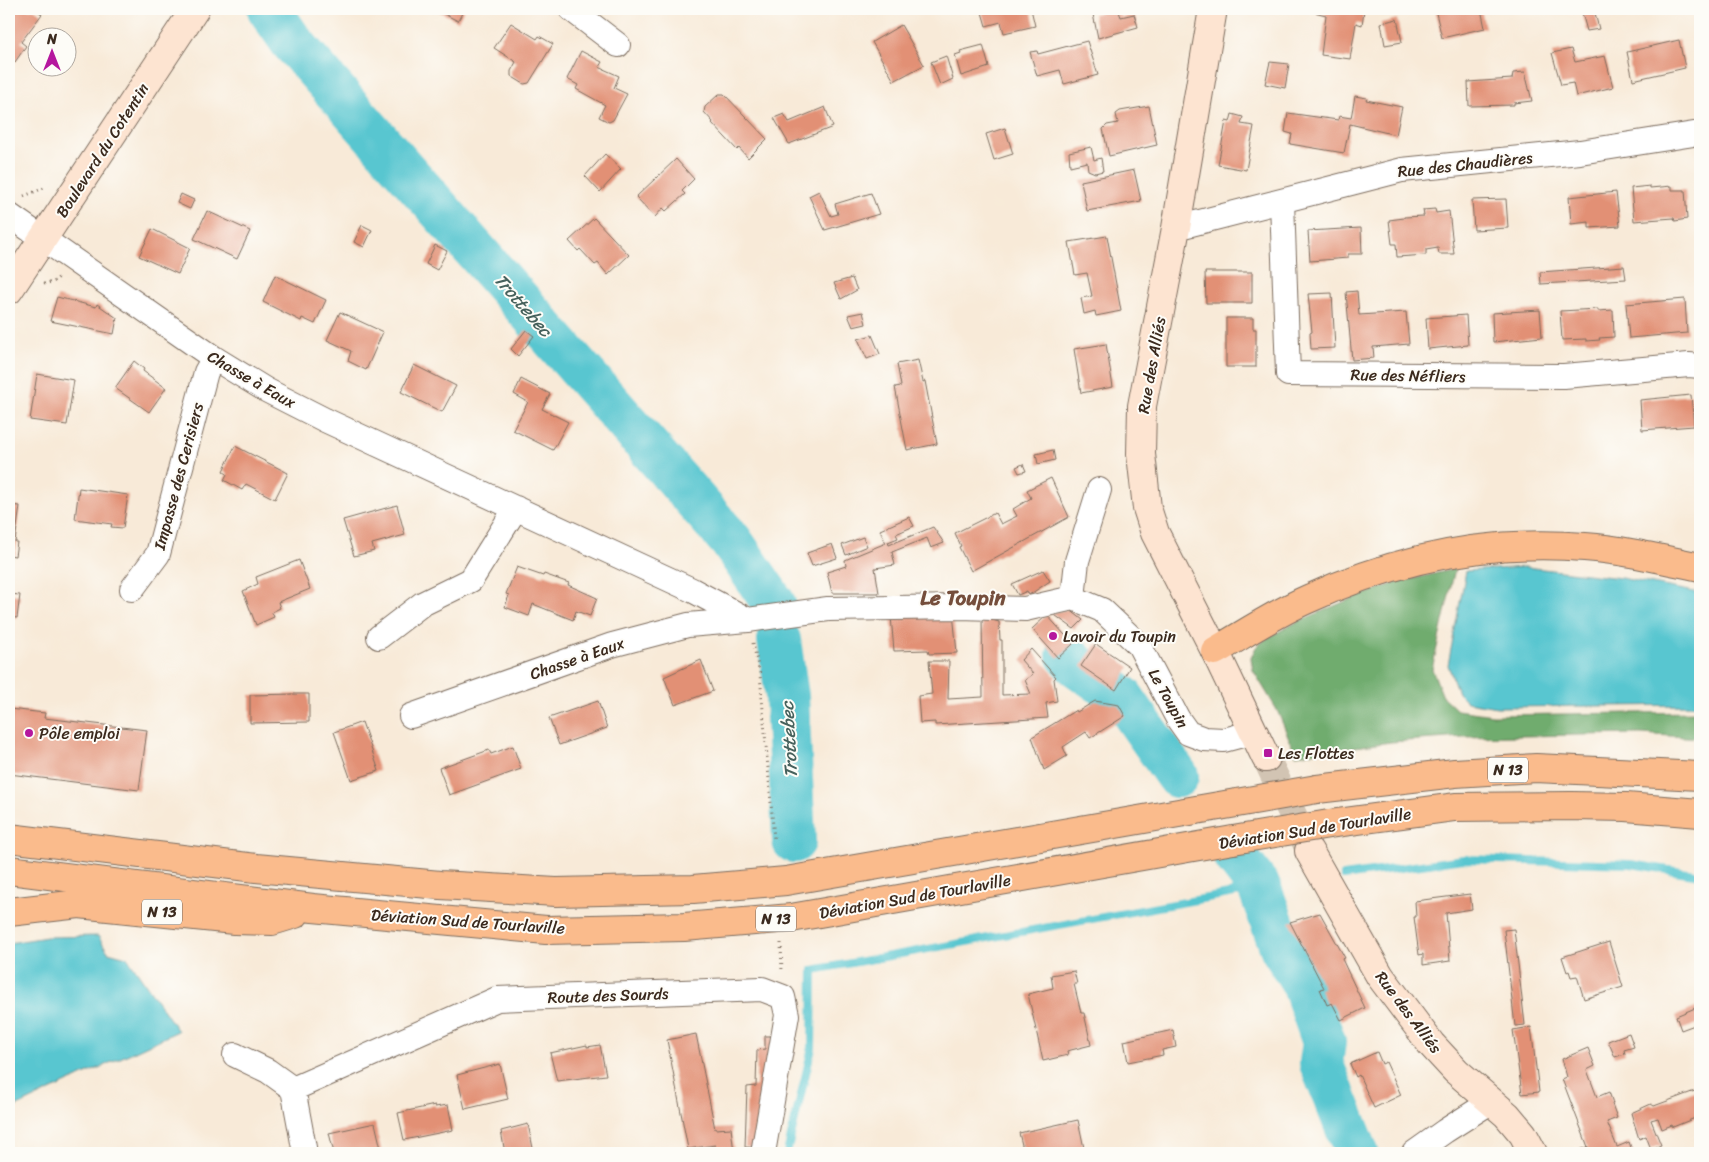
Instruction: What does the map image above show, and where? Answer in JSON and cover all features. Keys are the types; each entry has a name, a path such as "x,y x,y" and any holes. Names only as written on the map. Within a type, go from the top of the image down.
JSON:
{"highway":[{"path":"1215,651 1306,600 1351,581 1396,566 1448,553 1492,548 1584,547 1630,553 1700,567"},
{"name":"N 13","path":"9,838 256,868 440,884 556,892 693,889 786,881 1317,789 1455,773 1536,768 1700,776"},
{"name":"Déviation Sud de Tourlaville","path":"9,870 313,908 546,930 684,927 791,918 1328,824 1455,807 1590,806 1700,813"},
{"name":"N 13","path":"9,912 79,904 234,920 272,921 313,908"}],"street":[{"name":"Boulevard du Cotentin","path":"9,290 195,9"},
{"path":"571,9 618,45"},
{"name":"Rue des Alliés","path":"1213,9 1176,228 1142,406 1141,454 1145,490 1152,525 1266,758"},
{"name":"Rue des Chaudières","path":"1176,228 1402,170 1580,152 1700,133"},
{"name":"Rue des Néfliers","path":"1282,201 1288,374 1564,376 1688,365 1700,366"},
{"name":"Chasse à Eaux","path":"14,207 43,239 214,358 266,390 326,420 692,590 765,617"},
{"name":"Impasse des Cerisiers","path":"132,588 158,554 206,372 214,358"},
{"path":"765,617 838,608 961,606 1025,609 1073,598 1077,561 1099,490"},
{"path":"379,637 422,604 471,580 516,508"},
{"name":"Le Toupin","path":"1073,598 1102,610 1140,644 1178,718 1188,733 1204,739 1224,740 1254,732"},
{"name":"Chasse à Eaux","path":"412,716 612,645 688,625 765,617"},
{"name":"Rue des Alliés","path":"1309,851 1380,976 1431,1044 1456,1071 1508,1116 1523,1134 1533,1153"},
{"name":"Route des Sourds","path":"293,1089 497,999 762,989 783,997 787,1015 763,1153"},
{"path":"236,1055 268,1070 293,1089 305,1153"},
{"path":"1414,1153 1444,1131 1481,1108 1489,1100"}],"path":[{"path":"14,207 49,185"},
{"path":"765,617 760,675 774,838"}],"green space":[{"path":"1455,569 1432,669 1443,697 1457,710 1493,715 1700,712 1700,738 1641,734 1462,737 1391,742 1296,755 1277,710 1253,670 1251,658 1256,647 1267,638 1297,622 1348,600 1399,582"}],"water":[{"path":"1525,567 1621,578 1700,593 1700,705 1497,707 1467,702 1458,693 1448,665 1466,571"},
{"path":"98,936 108,952 127,957 178,1031 9,1110 9,943 47,937"}],"building":[{"path":"9,9 34,9 42,14 32,28 28,28 28,33 21,42 26,46 15,62 13,60 9,66"},
{"path":"434,9 464,9 458,21"},
{"path":"981,9 1031,9 1035,26 1004,33 1001,22 986,26"},
{"path":"1118,9 1121,17 1134,14 1138,27 1098,38 1093,14"},
{"path":"1314,9 1364,10 1362,25 1356,23 1350,59 1321,55 1326,15 1314,12"},
{"path":"1435,9 1481,9 1485,28 1442,38"},
{"path":"1581,9 1594,9 1599,29 1587,31"},
{"path":"1397,19 1402,42 1385,45 1381,23"},
{"path":"511,23 537,39 539,36 553,44 529,83 524,84 511,76 511,71 516,62 494,48"},
{"path":"901,25 924,65 894,81 872,42"},
{"path":"1679,40 1685,68 1633,80 1627,52"},
{"path":"1087,41 1098,75 1064,84 1060,70 1037,76 1030,52 1037,51 1038,54"},
{"path":"983,45 989,67 961,76 955,55 961,53 960,51"},
{"path":"1571,49 1575,62 1605,56 1613,87 1576,96 1573,83 1561,85 1552,53"},
{"path":"581,51 602,62 599,67 619,76 614,88 627,94 613,120 609,122 599,117 605,105 576,89 578,85 567,79"},
{"path":"946,56 953,79 940,85 931,62"},
{"path":"1270,62 1289,64 1285,88 1265,84"},
{"path":"1525,72 1532,101 1514,103 1514,105 1469,106 1468,82 1512,79 1513,73"},
{"path":"719,94 724,94 767,139 748,158 739,148 737,150 704,112 705,107"},
{"path":"1355,96 1402,107 1396,135 1350,124 1344,153 1290,144 1292,134 1285,132 1288,113 1338,120 1339,116 1351,118"},
{"path":"1149,106 1157,145 1109,156 1103,129 1107,125 1118,123 1116,114 1120,111"},
{"path":"825,107 833,127 789,144 774,118 784,114 789,122"},
{"path":"1232,114 1243,117 1241,124 1254,126 1246,170 1218,165 1226,121 1230,122"},
{"path":"1005,128 1013,154 994,160 986,134"},
{"path":"1091,147 1094,160 1101,158 1103,171 1095,173 1088,170 1087,162 1070,166 1069,152"},
{"path":"605,154 621,169 600,192 585,176"},
{"path":"676,159 694,179 682,191 685,194 666,211 663,208 655,217 636,197"},
{"path":"1134,170 1141,201 1087,211 1081,181"},
{"path":"1650,186 1650,188 1672,186 1672,190 1685,190 1687,219 1675,221 1674,218 1634,221 1631,188"},
{"path":"819,191 831,216 838,214 835,204 871,193 879,214 825,230 809,196"},
{"path":"1616,192 1620,226 1589,228 1589,222 1571,224 1569,197"},
{"path":"181,194 194,200 190,209 177,203"},
{"path":"1506,199 1508,228 1474,230 1472,200"},
{"path":"1435,209 1436,213 1449,211 1454,254 1439,254 1438,248 1426,250 1426,255 1397,257 1396,244 1392,244 1389,220 1424,216 1423,210"},
{"path":"207,211 250,231 237,259 194,239"},
{"path":"594,218 629,255 608,275 598,263 595,265 580,249 578,251 569,241"},
{"path":"362,225 372,230 364,247 354,242"},
{"path":"1361,228 1362,254 1348,254 1348,258 1310,261 1308,231"},
{"path":"152,229 190,248 178,274 139,256"},
{"path":"1107,236 1121,311 1096,316 1095,311 1084,314 1081,298 1092,296 1087,273 1075,275 1069,242"},
{"path":"435,245 447,251 437,270 426,264"},
{"path":"1624,266 1626,279 1541,284 1540,272"},
{"path":"1205,272 1252,272 1252,303 1206,303"},
{"path":"275,275 326,300 315,324 302,318 301,321 263,302"},
{"path":"852,278 857,290 841,299 834,283"},
{"path":"1357,291 1359,315 1406,312 1409,344 1373,347 1374,358 1352,360 1346,292"},
{"path":"1332,293 1335,348 1311,349 1310,333 1312,332 1308,294"},
{"path":"57,297 96,307 97,304 117,318 114,334 50,321"},
{"path":"1685,299 1687,333 1629,338 1626,304"},
{"path":"1598,309 1598,311 1613,310 1614,337 1586,341 1586,339 1562,340 1560,311"},
{"path":"1540,310 1542,337 1493,342 1492,313"},
{"path":"340,312 383,332 366,370 348,361 351,351 327,340"},
{"path":"863,312 866,324 853,327 848,315"},
{"path":"1466,315 1468,345 1428,349 1426,318"},
{"path":"1226,318 1253,318 1253,329 1256,329 1256,367 1226,367"},
{"path":"526,330 534,336 518,356 511,349"},
{"path":"872,335 880,354 867,359 858,339"},
{"path":"1106,344 1113,387 1081,393 1074,349"},
{"path":"918,360 923,382 925,381 937,444 907,450 895,387 901,386 897,364"},
{"path":"134,361 144,369 143,371 166,388 149,412 115,388"},
{"path":"414,365 456,386 442,412 401,392"},
{"path":"37,374 74,380 67,425 30,420"},
{"path":"521,379 550,394 542,409 568,422 553,450 513,430 528,402 514,394"},
{"path":"1691,395 1694,426 1642,430 1640,400"},
{"path":"235,446 288,473 275,499 246,484 242,490 224,480 227,474 223,471"},
{"path":"1053,450 1055,460 1038,464 1036,454"},
{"path":"1023,464 1026,471 1019,473 1016,467"},
{"path":"1051,478 1069,517 971,571 959,547 961,546 955,533 995,513 1001,524 1017,516 1013,509 1031,498 1027,490"},
{"path":"79,488 128,495 123,528 111,527 112,524 75,519"},
{"path":"9,505 20,506 15,556 9,555"},
{"path":"397,505 405,535 372,544 374,551 354,556 343,520"},
{"path":"909,517 914,526 896,534 898,538 888,542 889,545 933,527 944,543 931,548 927,538 892,552 895,565 875,568 879,593 832,593 827,572 846,566 845,560 886,543 880,530"},
{"path":"863,537 867,546 846,555 842,545"},
{"path":"832,544 837,558 812,566 807,553"},
{"path":"299,560 310,589 278,602 280,608 272,612 274,617 256,625 243,591 258,584 256,577"},
{"path":"517,567 569,583 568,585 597,598 590,616 576,611 573,620 533,604 529,616 505,607 509,595 506,594"},
{"path":"1043,570 1050,581 1029,595 1027,591 1018,595 1012,584"},
{"path":"9,594 20,595 17,618 9,617"},
{"path":"1069,609 1083,620 1074,629 1052,613"},
{"path":"953,613 957,653 929,654 928,650 894,651 891,616"},
{"name":"Lavoir du Toupin","path":"1047,615 1073,644 1058,658 1032,629"},
{"path":"982,617 999,622 1000,640 1002,640 1002,695 1031,694 1025,680 1033,674 1021,660 1031,649 1056,677 1054,679 1057,701 1046,703 1048,718 935,725 935,722 920,723 918,696 932,694 929,661 949,661 948,699 983,697"},
{"path":"1096,644 1130,667 1116,690 1081,666"},
{"path":"701,660 713,691 675,705 664,677"},
{"path":"309,694 309,722 250,723 250,695"},
{"path":"598,701 607,728 559,745 549,718"},
{"path":"1095,701 1119,705 1125,716 1090,738 1086,732 1063,747 1067,756 1044,770 1032,737 1076,710 1077,712"},
{"path":"9,709 45,713 44,718 147,730 139,790 9,774"},
{"path":"362,722 379,771 351,780 334,732"},
{"path":"513,746 521,769 449,795 439,768 489,750 491,754"},
{"path":"1470,894 1472,909 1446,913 1450,961 1423,965 1423,954 1419,955 1414,917 1416,917 1415,901"},
{"path":"1320,913 1345,958 1342,959 1365,1008 1341,1020 1332,1003 1327,1005 1320,989 1324,988 1290,922"},
{"path":"1514,929 1525,1025 1515,1026 1504,930"},
{"path":"1609,942 1623,987 1584,999 1577,976 1571,977 1569,971 1567,972 1562,957"},
{"path":"1074,971 1077,984 1074,984 1081,1013 1084,1013 1091,1045 1067,1051 1068,1055 1043,1061 1028,994 1053,988 1051,975"},
{"path":"1700,1006 1700,1023 1681,1030 1676,1016"},
{"path":"1531,1027 1539,1092 1522,1094 1513,1030"},
{"path":"1173,1030 1176,1047 1162,1050 1163,1055 1128,1062 1124,1041"},
{"path":"1629,1033 1634,1047 1624,1050 1625,1054 1615,1057 1608,1041"},
{"path":"696,1034 715,1129 731,1128 734,1152 717,1153 715,1145 688,1149 667,1040"},
{"path":"765,1036 774,1036 759,1148 745,1147 747,1087 756,1086 757,1050 765,1049"},
{"path":"587,1045 587,1047 600,1045 606,1075 557,1081 550,1053"},
{"path":"1588,1048 1595,1066 1587,1070 1597,1097 1609,1092 1613,1103 1617,1118 1607,1122 1617,1147 1629,1142 1633,1153 1581,1153 1579,1150 1588,1147 1562,1079 1567,1077 1562,1059"},
{"path":"1377,1052 1382,1064 1386,1062 1401,1095 1374,1108 1359,1075 1356,1077 1350,1064"},
{"path":"500,1064 508,1099 465,1109 457,1075"},
{"path":"1700,1089 1700,1116 1673,1127 1672,1125 1662,1129 1658,1118 1651,1120 1661,1145 1651,1149 1646,1136 1639,1139 1631,1113 1651,1104 1654,1106"},
{"path":"435,1105 435,1107 448,1105 453,1130 404,1140 398,1113"},
{"path":"1078,1120 1085,1153 1024,1153 1019,1133"},
{"path":"375,1123 382,1153 334,1153 329,1133"},
{"path":"528,1124 534,1153 505,1153 501,1131"}],"waterway":[{"name":"Trottebec","path":"269,9 291,41 731,541 774,604"},
{"name":"Trottebec","path":"779,640 787,696 794,841"},
{"path":"1068,656 1076,665 1122,697 1177,776"},
{"path":"1236,857 1259,887 1282,949 1303,983 1324,1042 1321,1063 1357,1153"},
{"path":"1344,876 1463,859 1631,864 1700,875"},
{"path":"787,1153 812,1048 813,970 1278,885"}],"tunnel":[{"path":"1266,758 1309,849"}],"place":[{"name":"Lavoir du Toupin","path":"1053,636"},
{"name":"Pôle emploi","path":"29,733"},
{"name":"Les Flottes","path":"1268,753"}],"district":[{"name":"Le Toupin","path":"963,598"}]}
